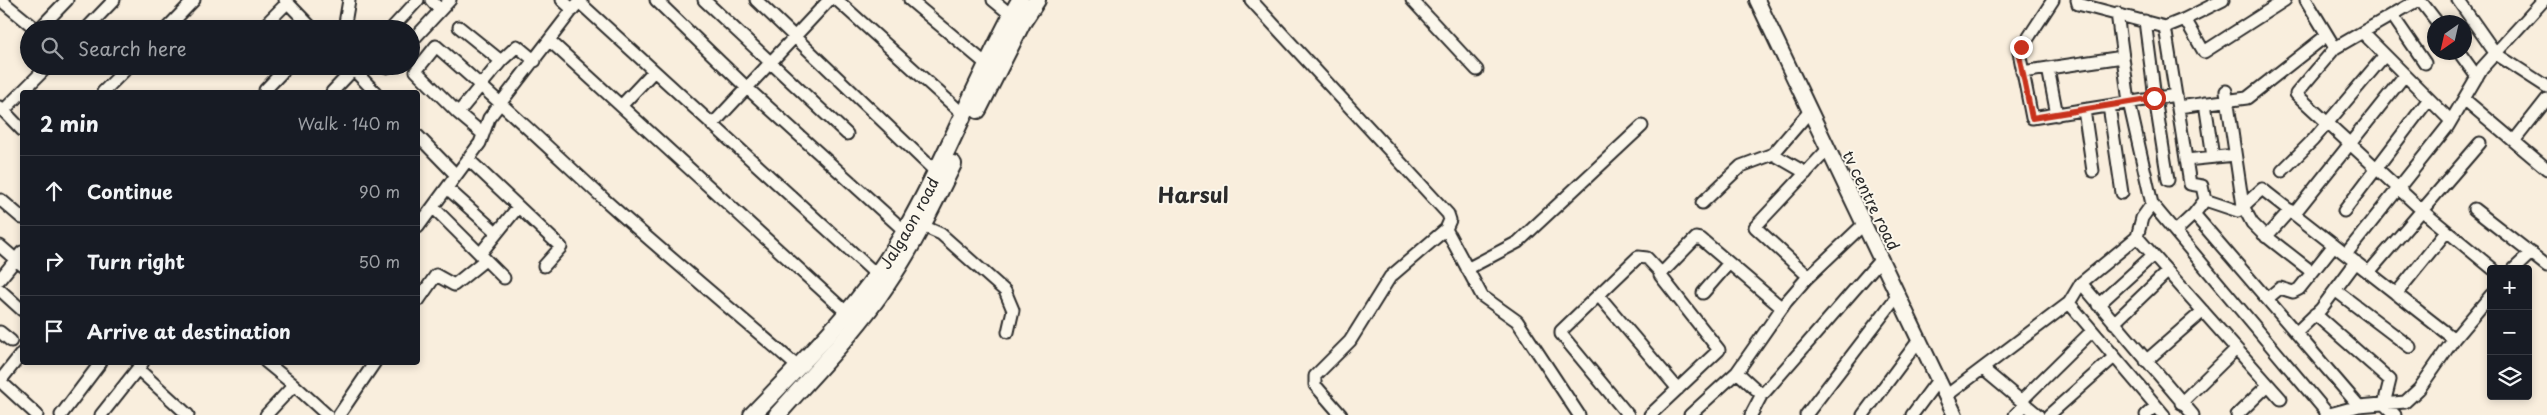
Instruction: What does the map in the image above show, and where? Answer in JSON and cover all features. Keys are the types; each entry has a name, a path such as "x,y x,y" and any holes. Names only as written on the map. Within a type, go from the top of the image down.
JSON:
{"highway":[{"name":"Jalgaon road","path":"1017,20 1020,0"},
{"name":"Jalgaon road","path":"777,415 858,322 887,285 1017,20 1037,0"},
{"name":"Jalgaon road","path":"752,415 798,367 914,233 936,172 964,115 992,69"}],"main road":[{"name":"tv centre road","path":"1757,0 1954,415"}],"street":[{"path":"95,20 114,0"},
{"path":"346,20 349,0"},
{"path":"347,12 360,0"},
{"path":"399,20 418,0"},
{"path":"431,0 440,10"},
{"path":"420,32 450,0"},
{"path":"562,0 577,4 654,71 877,276"},
{"path":"656,0 747,88 914,233 940,234 1005,291 1013,310 1008,332"},
{"path":"704,0 769,64 847,134"},
{"path":"756,0 936,172"},
{"path":"712,125 829,0"},
{"path":"837,0 964,115"},
{"path":"910,0 992,69"},
{"path":"993,0 1017,20"},
{"path":"1251,0 1448,214 1450,220 1446,229 1390,277 1350,341 1315,376 1315,385 1341,415"},
{"path":"1412,0 1477,70"},
{"path":"2052,0 2021,47 2019,55 2032,118 2176,95"},
{"path":"2077,0 2078,4 2165,27 2223,0"},
{"path":"2185,19 2204,52 2285,0"},
{"path":"2306,0 2336,48"},
{"path":"2431,15 2419,0 2363,32 2336,48 2296,94 2422,210 2488,265"},
{"path":"2458,0 2496,54 2547,87"},
{"path":"2346,254 2451,121 2477,77 2544,0"},
{"path":"174,20 190,1"},
{"path":"269,20 286,1 304,20"},
{"path":"45,20 60,2"},
{"path":"3,3 25,20"},
{"path":"420,224 468,159 483,134 489,118 535,61 577,4"},
{"path":"2117,13 2129,102 2152,204 2327,414 2349,413 2359,406 2405,402 2419,389 2454,339 2487,300"},
{"path":"2392,15 2426,62"},
{"path":"2146,21 2154,98 2168,180"},
{"path":"459,27 502,61"},
{"path":"2165,27 2190,184 2202,186 2205,200"},
{"path":"2363,32 2404,76 2451,121"},
{"path":"2178,107 2205,103 2227,95 2247,98 2327,35"},
{"path":"550,41 846,312"},
{"path":"420,66 436,46 502,102 606,200 798,367"},
{"path":"458,113 517,46 535,61"},
{"path":"2282,171 2385,56"},
{"path":"2022,72 2123,57"},
{"path":"2465,60 2477,77"},
{"path":"2048,68 2056,115"},
{"path":"621,106 654,71"},
{"path":"22,90 38,75"},
{"path":"105,90 120,75"},
{"path":"265,90 279,75"},
{"path":"334,90 345,75"},
{"path":"358,75 373,90"},
{"path":"420,75 458,113 483,134"},
{"path":"2266,236 2292,212 2350,144 2404,76"},
{"path":"20,92 2,109 20,128"},
{"path":"2227,95 2243,206 2252,223 2312,272"},
{"path":"2344,211 2429,99"},
{"path":"2464,99 2547,169"},
{"path":"2514,141 2547,100"},
{"path":"2205,103 2213,157"},
{"path":"2109,106 2122,193"},
{"path":"2084,110 2093,172"},
{"path":"1702,203 1741,166 1773,154 1810,111"},
{"path":"1468,269 1518,242 1642,126"},
{"path":"420,138 456,175"},
{"path":"2369,272 2480,143"},
{"path":"1808,276 1755,227 1828,149"},
{"path":"1773,154 1806,172"},
{"path":"2186,160 2236,155"},
{"path":"468,159 561,247 544,266"},
{"path":"447,188 497,233"},
{"path":"2205,200 2238,211 2262,189 2454,339"},
{"path":"0,200 20,216"},
{"path":"2176,231 2194,214 2205,200"},
{"path":"1946,396 2069,303 2080,283 2137,238 2142,218 2152,204"},
{"path":"420,299 436,275 454,285 483,257 497,233 518,206"},
{"path":"433,207 504,278"},
{"path":"2474,208 2547,266"},
{"path":"2194,214 2359,406"},
{"path":"1690,415 1737,372 1782,308 1808,276 1864,224"},
{"path":"1446,229 1482,296 1517,321 1579,415"},
{"path":"2396,294 2447,231"},
{"path":"1661,273 1696,238 1701,239 1782,308"},
{"path":"2137,238 2281,400"},
{"path":"2268,298 2280,288 2296,291 2334,245"},
{"path":"0,246 20,259 0,279"},
{"path":"2518,265 2531,253"},
{"path":"1628,415 1561,334 1563,328 1640,256 1647,258 1661,273 1661,277 1719,350 1650,415"},
{"path":"2098,305 2152,256"},
{"path":"1751,415 1762,394 1881,259"},
{"path":"2297,332 2315,314 2356,262"},
{"path":"1703,293 1729,263"},
{"path":"2114,323 2167,272"},
{"path":"2080,283 2193,415"},
{"path":"0,290 20,308"},
{"path":"2335,290 2410,346"},
{"path":"1806,415 1898,295"},
{"path":"1599,296 1678,388"},
{"path":"2069,303 2160,410 2146,415"},
{"path":"2146,361 2203,311"},
{"path":"2315,314 2390,380 2384,404"},
{"path":"2014,415 2023,403 2092,331"},
{"path":"0,332 11,341"},
{"path":"1863,415 1919,340"},
{"path":"2181,403 2236,349"},
{"path":"20,356 0,381 37,415"},
{"path":"2049,415 2114,356"},
{"path":"61,415 99,365"},
{"path":"270,365 327,415"},
{"path":"339,415 373,365"},
{"path":"101,415 140,366 188,415"},
{"path":"1982,369 2038,415"},
{"path":"1737,372 1762,394"},
{"path":"1912,415 1938,380"},
{"path":"266,415 294,385"},
{"path":"2237,415 2268,385"},
{"path":"2384,404 2396,415"}],"district":[{"name":"Harsul","path":"1193,194"}],"route":[{"path":"2021,47 2019,55 2032,118 2036,119 2154,98"}]}
